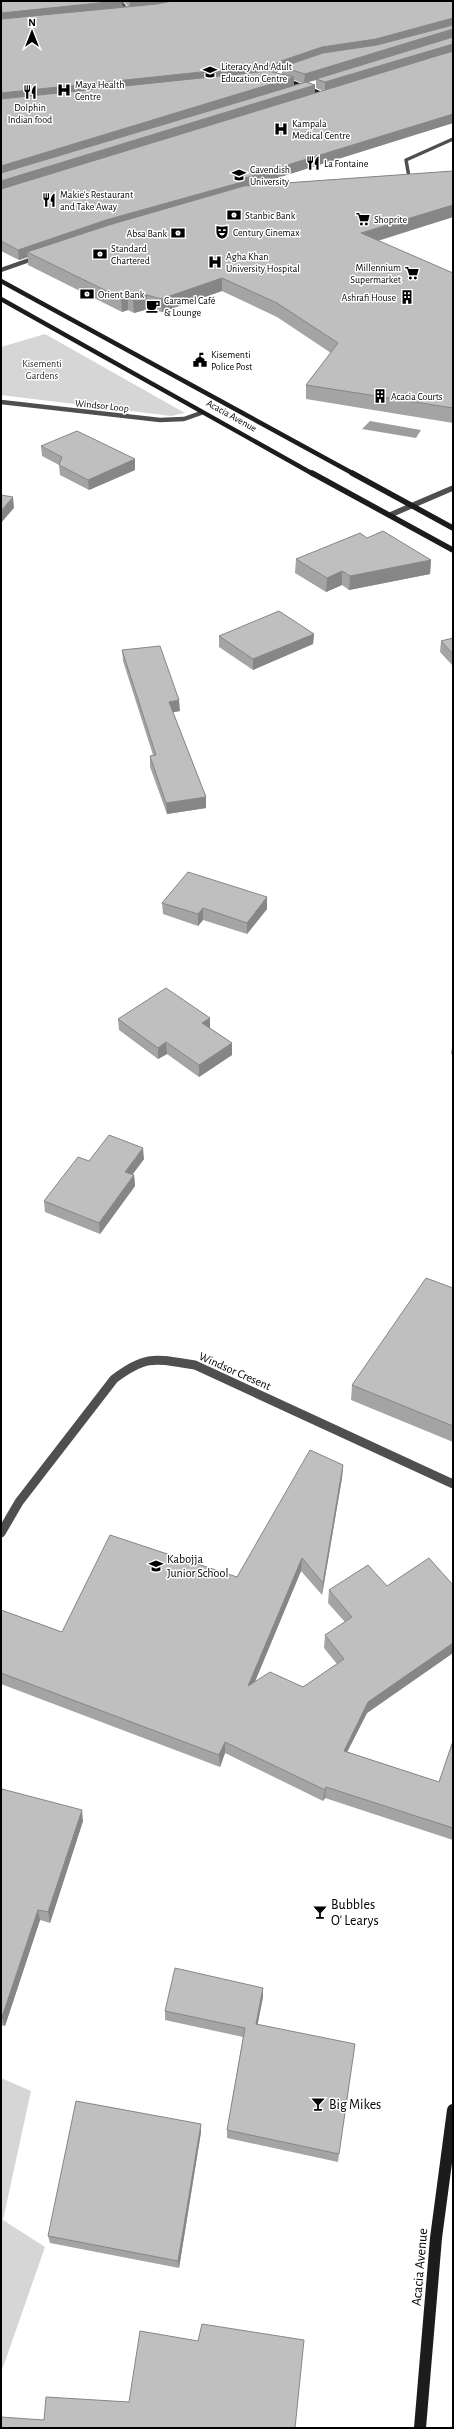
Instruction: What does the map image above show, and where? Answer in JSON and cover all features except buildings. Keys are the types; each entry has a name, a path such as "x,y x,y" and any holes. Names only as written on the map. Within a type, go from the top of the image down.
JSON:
{"main road":[{"path":"277,77 308,87 328,96"},
{"name":"Acacia Avenue","path":"1,281 453,528"},
{"name":"Acacia Avenue","path":"1,299 201,413 453,550"},
{"name":"Acacia Avenue","path":"420,2428 436,2238 453,2110"}],"street":[{"path":"120,1 129,12"},
{"path":"123,13 136,11"},
{"path":"410,178 406,160 453,139"},
{"path":"402,178 417,177"},
{"path":"1,270 42,256"},
{"name":"Windsor Loop","path":"1,402 160,420 184,420 201,413"},
{"path":"390,515 453,488"},
{"name":"Windsor Cresent","path":"1,1533 19,1502 114,1379 134,1364 158,1359 195,1365 453,1484"}],"green space":[{"name":"Kisementi Gardens","path":"45,334 185,413 171,416 1,395 1,347"},
{"path":"1,2078 31,2091 3,2220 45,2247 1,2373"}],"shaded area":[{"path":"370,421 421,430 416,438 362,429"}],"place":[{"name":"Literacy And Adult Education Centre","path":"210,72"},
{"name":"Maya Health Centre","path":"64,90"},
{"name":"Dolphin Indian food","path":"30,92"},
{"name":"Kampala Medical Centre","path":"281,129"},
{"name":"La Fontaine","path":"313,163"},
{"name":"Cavendish University","path":"239,175"},
{"name":"Makie's Restaurant and Take Away","path":"49,200"},
{"name":"Stanbic Bank","path":"234,215"},
{"name":"Shoprite","path":"363,219"},
{"name":"Century Cinemax","path":"222,232"},
{"name":"Absa Bank","path":"178,233"},
{"name":"Standard Chartered","path":"100,254"},
{"name":"Agha Khan University Hospital","path":"215,262"},
{"name":"Millennium Supermarket","path":"412,273"},
{"name":"Orient Bank","path":"87,294"},
{"name":"Ashrafi House","path":"407,297"},
{"name":"Caramel Café & Lounge","path":"153,306"},
{"name":"Kisementi Police Post","path":"200,360"},
{"name":"Acacia Courts","path":"380,396"},
{"name":"Kabojja Junior School","path":"156,1566"},
{"name":"Bubbles O' Learys","path":"320,1912"},
{"name":"Big Mikes","path":"318,2104"}]}
